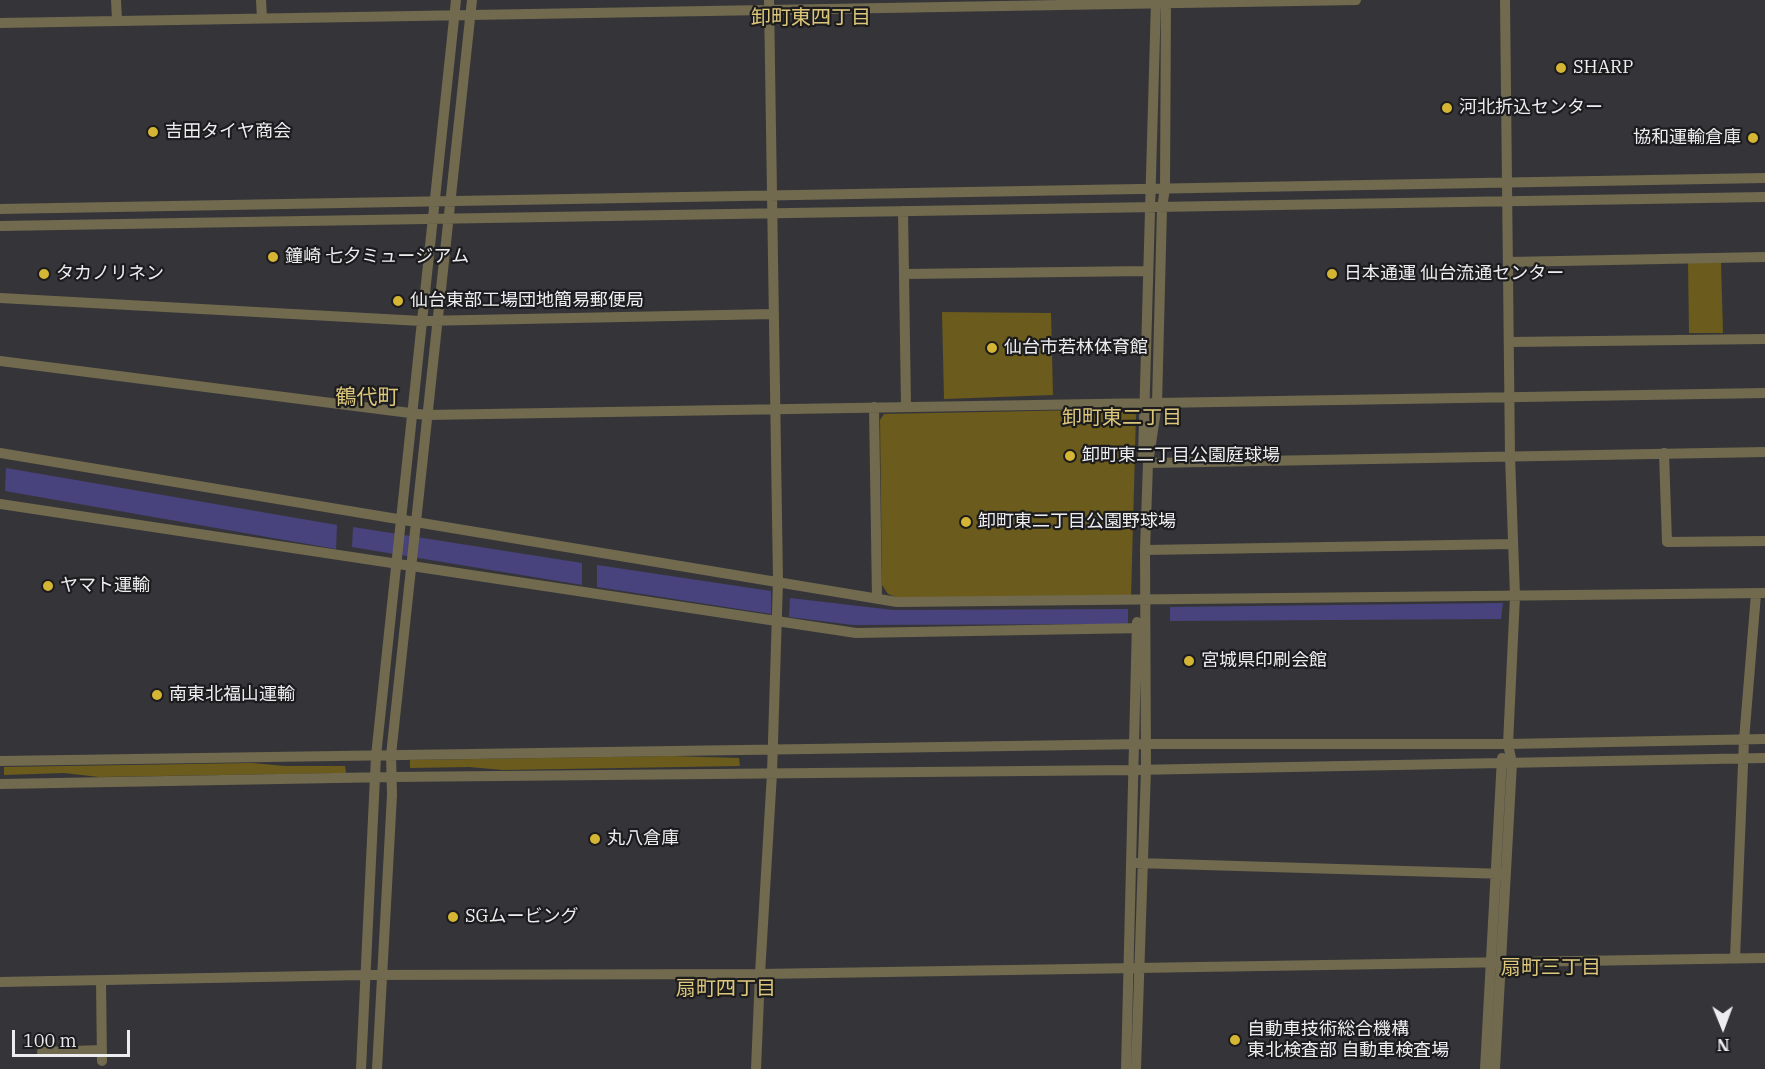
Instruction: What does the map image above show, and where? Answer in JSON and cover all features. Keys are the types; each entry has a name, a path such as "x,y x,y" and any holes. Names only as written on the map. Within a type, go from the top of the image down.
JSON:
{"street":[{"path":"116,0 117,20"},
{"path":"261,0 262,18"},
{"path":"362,1069 376,756 456,0"},
{"path":"377,1069 392,777 391,755 472,0"},
{"path":"0,22 470,14 769,5 1356,0"},
{"path":"1500,874 1512,763 1508,744 1515,596 1510,456 1505,0"},
{"path":"1126,1069 1133,968 1136,862 1134,744 1148,463 1157,404 1156,208 1152,188 1161,2"},
{"path":"1142,601 1148,272 1156,208 1165,188 1161,2"},
{"path":"756,1069 772,773 778,581 769,5"},
{"path":"0,209 449,199 1765,178"},
{"path":"0,226 1765,197"},
{"path":"903,211 906,406"},
{"path":"1508,262 1765,257"},
{"path":"904,274 1148,272"},
{"path":"0,298 421,321 774,314"},
{"path":"1510,342 1765,339"},
{"path":"0,361 426,415 1765,393"},
{"path":"874,407 878,598"},
{"path":"1148,463 1765,452"},
{"path":"0,453 400,519 414,525 778,581 897,602 1761,594 1744,740 1734,958"},
{"path":"1664,453 1667,542 1765,541"},
{"path":"0,504 856,633 1141,628"},
{"path":"1145,550 1512,544"},
{"path":"1136,862 1146,769 1141,628"},
{"path":"0,761 1134,744 1508,744 1765,739"},
{"path":"1496,1069 1500,764 1508,744"},
{"path":"0,784 392,777 1133,770 1765,758"},
{"path":"1136,862 1500,874"},
{"path":"0,982 366,975 760,974 1765,958"},
{"path":"1485,1069 1496,961"},
{"path":"1133,968 1136,1069"},
{"path":"42,1052 102,1055 101,981"}],"shaded area":[{"path":"1688,262 1721,262 1723,333 1689,333"},
{"path":"942,312 1051,313 1053,395 944,399"},
{"path":"1131,409 1136,415 1131,597 899,598 888,594 882,585 880,420 884,414"},
{"path":"6,468 337,525 336,549 5,491"},
{"path":"353,527 582,563 582,585 352,547"},
{"path":"597,565 771,591 771,614 597,587"},
{"path":"790,598 893,610 1128,609 1128,624 853,625 789,617"},
{"path":"1503,603 1501,619 1170,621 1170,607"},
{"path":"670,756 739,758 740,766 503,770 469,767 410,768 410,760"},
{"path":"252,763 285,766 345,766 346,773 99,777 64,773 4,775 4,767"}],"place":[{"name":"SHARP","path":"1561,68"},
{"name":"河北折込センター","path":"1447,108"},
{"name":"吉田タイヤ商会","path":"153,132"},
{"name":"協和運輸倉庫","path":"1753,138"},
{"name":"鐘崎 七夕ミュージアム","path":"273,257"},
{"name":"タカノリネン","path":"44,274"},
{"name":"日本通運 仙台流通センター","path":"1332,274"},
{"name":"仙台東部工場団地簡易郵便局","path":"398,301"},
{"name":"仙台市若林体育館","path":"992,348"},
{"name":"卸町東二丁目公園庭球場","path":"1070,456"},
{"name":"卸町東二丁目公園野球場","path":"966,522"},
{"name":"ヤマト運輸","path":"48,586"},
{"name":"宮城県印刷会館","path":"1189,661"},
{"name":"南東北福山運輸","path":"157,695"},
{"name":"丸八倉庫","path":"595,839"},
{"name":"SGムービング","path":"453,917"},
{"name":"自動車技術総合機構 東北検査部 自動車検査場","path":"1235,1040"}],"district":[{"name":"卸町東四丁目","path":"811,18"},
{"name":"鶴代町","path":"367,398"},
{"name":"卸町東二丁目","path":"1122,418"},
{"name":"扇町三丁目","path":"1551,968"},
{"name":"扇町四丁目","path":"726,989"}]}
